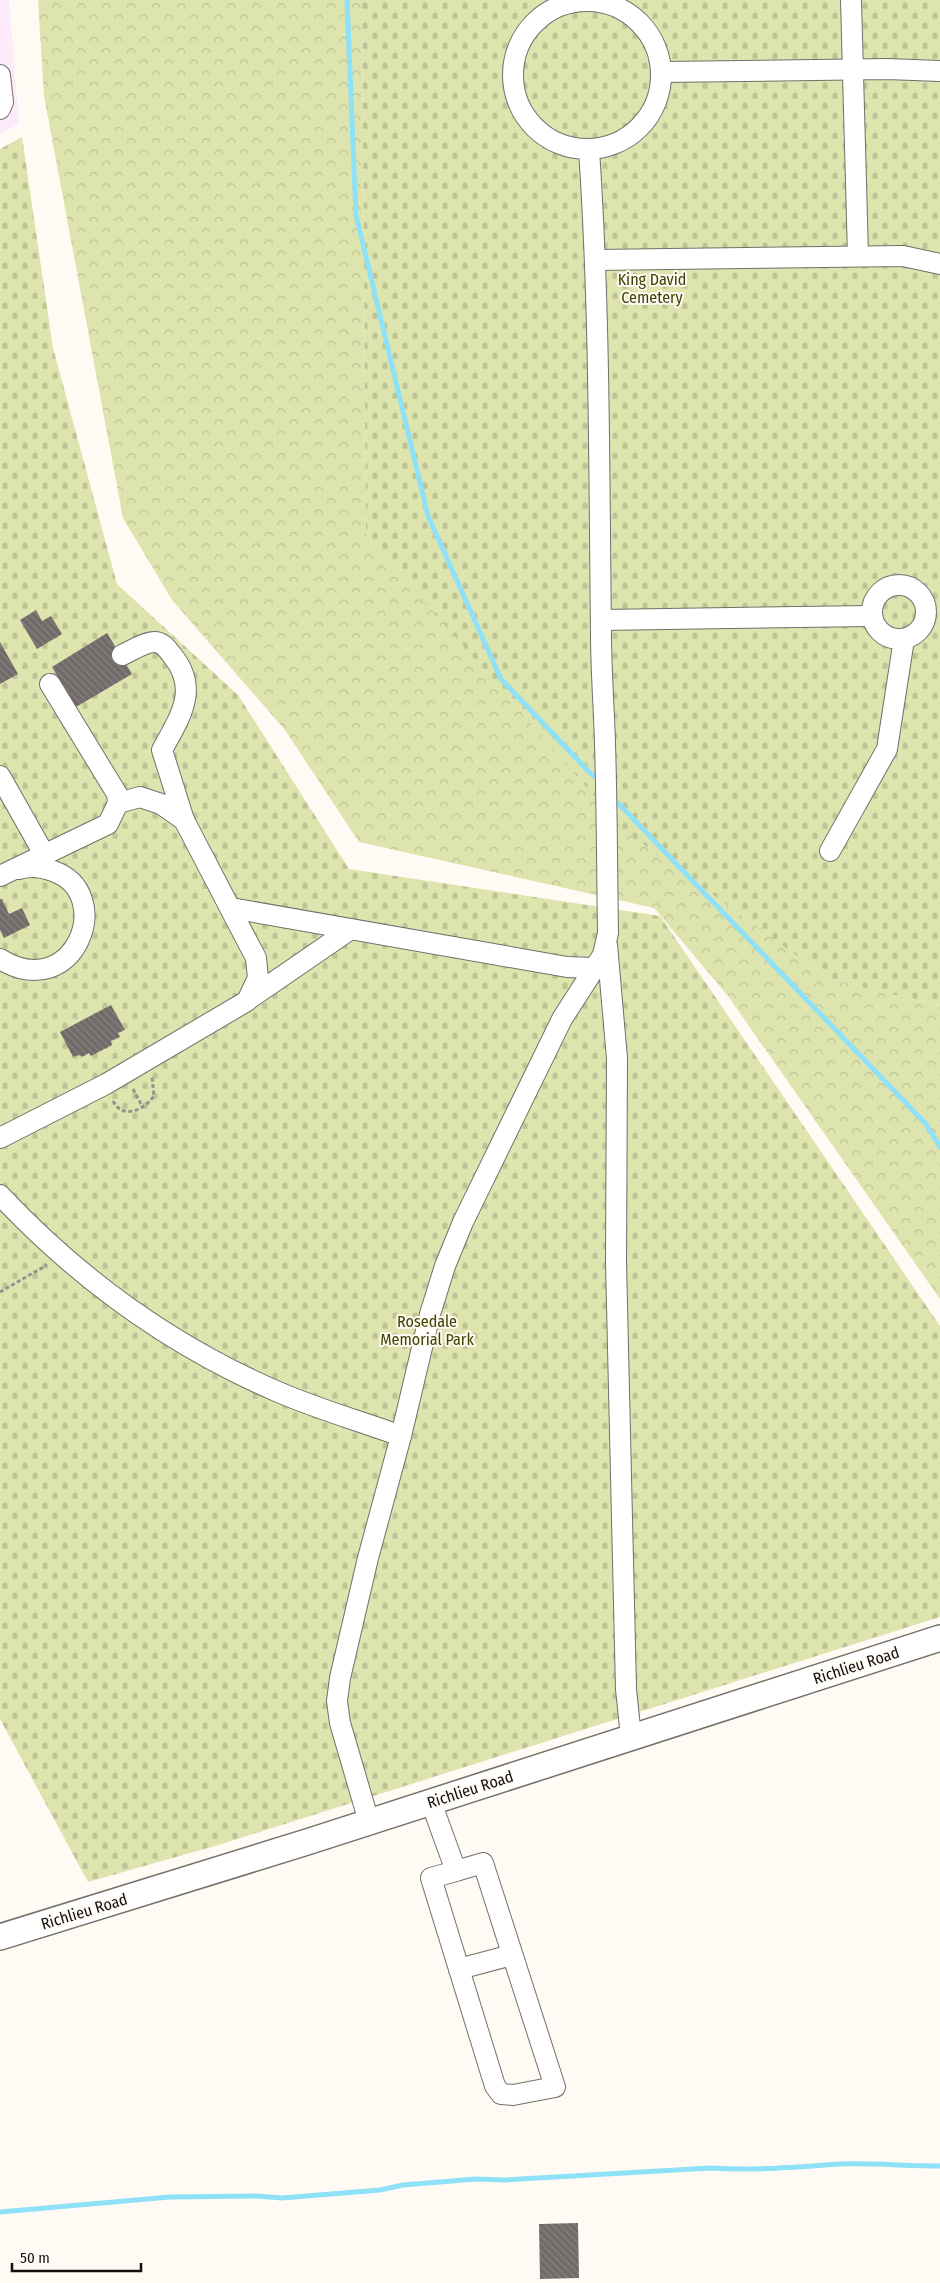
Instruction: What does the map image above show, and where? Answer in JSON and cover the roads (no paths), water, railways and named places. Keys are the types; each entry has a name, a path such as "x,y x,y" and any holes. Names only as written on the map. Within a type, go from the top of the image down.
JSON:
{"main road":[{"name":"Richlieu Road","path":"0,1937 369,1822 940,1638"}],"lane":[{"path":"587,0 619,8 633,16 654,41 660,56 662,72 661,89 656,105 642,126 622,142 606,148 589,150 572,149 556,144 542,135 520,109 514,93 512,76 519,44 540,17 554,8 587,0"},
{"path":"851,0 858,256"},
{"path":"662,72 940,71"},
{"path":"0,75 3,102 0,109"},
{"path":"589,150 595,260 597,405 600,455 600,620 605,744 606,940 617,1058 616,1262 626,1689 631,1737"},
{"path":"595,260 904,256 940,264"},
{"path":"898,584 916,589 926,605 926,614 920,630 904,639 887,636 880,631 872,616 874,598 880,591 898,584"},
{"path":"600,620 872,616"},
{"path":"830,851 887,749 904,639"},
{"path":"122,655 153,641 163,644 178,663 187,686 181,714 162,750 184,820 256,958 258,978 247,1001"},
{"path":"2,871 108,824 118,803 117,794 50,684"},
{"path":"0,776 44,854"},
{"path":"118,803 140,797 161,804 184,820"},
{"path":"0,959 15,968 31,971 48,969 63,961 75,949 83,933 85,916 81,899 72,884 58,873 33,867 2,871"},
{"path":"230,908 549,964 595,968"},
{"path":"0,1138 106,1084 247,1001 351,930"},
{"path":"369,1822 340,1723 337,1701 340,1678 368,1558 401,1436 430,1314 445,1266 463,1222 536,1069 572,1003 603,955 606,940"},
{"path":"549,964 562,972 566,978 569,984 572,1003"},
{"path":"0,1195 63,1256 152,1325 228,1369 278,1392 401,1436"},
{"path":"431,1802 456,1871"},
{"path":"483,1862 512,1955 555,2087 513,2095 500,2094 496,2086 431,1878 483,1862"},
{"path":"459,1969 512,1955"}],"waterway":[{"path":"347,0 356,215 428,516 501,679 593,776"},
{"path":"618,803 926,1124 940,1147"},
{"path":"0,2212 170,2197 256,2196 282,2198 380,2190 403,2185 476,2179 504,2180 710,2168 759,2169 840,2164 940,2166"}],"park label":[{"name":"King David Cemetery","path":"652,288"},
{"name":"Rosedale Memorial Park","path":"427,1330"}]}
